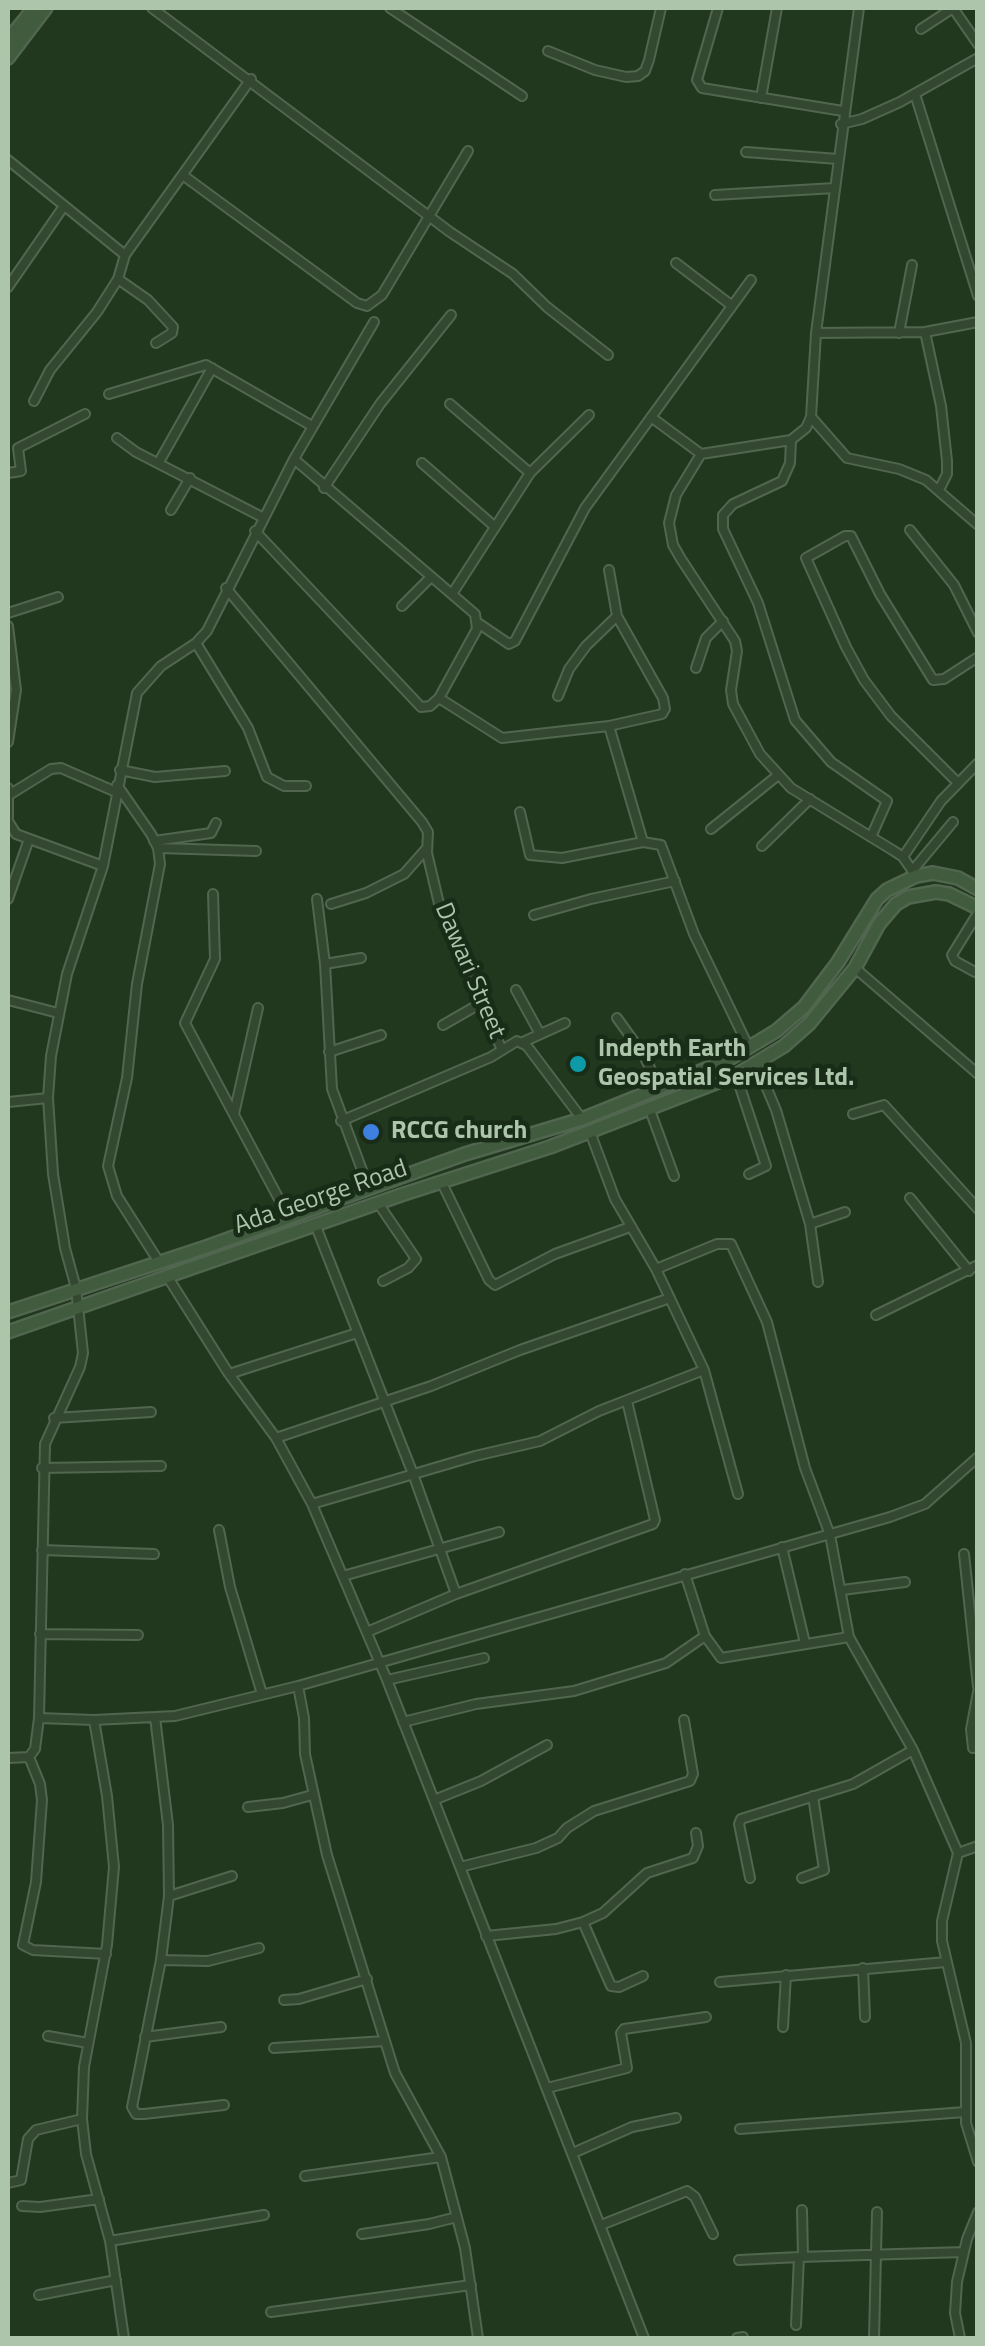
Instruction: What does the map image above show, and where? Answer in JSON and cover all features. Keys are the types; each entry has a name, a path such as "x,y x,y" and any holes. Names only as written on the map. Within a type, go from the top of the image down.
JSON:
{"main road":[{"path":"8,40 34,8"},
{"path":"8,58 46,8"},
{"path":"914,873 946,875 978,889"},
{"name":"Ada George Road","path":"8,1312 465,1154 582,1118 749,1048 804,1007 877,899 914,873"},
{"name":"Ada George Road","path":"8,1332 590,1132 736,1076 809,1024 855,968 886,914 908,897 949,894 978,911"}],"street":[{"path":"152,8 513,274 608,355"},
{"path":"390,8 405,12 522,96"},
{"path":"548,50 595,70 638,76 649,60 661,8"},
{"path":"718,8 698,84 702,88 843,111"},
{"path":"761,98 777,8"},
{"path":"651,417 701,454 791,440 806,428 811,417 816,333 859,8"},
{"path":"921,29 956,9 978,44"},
{"path":"841,124 862,120 978,58"},
{"path":"34,401 50,370 90,324 118,279 126,255 251,79"},
{"path":"915,94 978,296"},
{"path":"184,176 358,303 368,306 382,295 468,151"},
{"path":"746,152 838,159"},
{"path":"8,160 126,255"},
{"path":"715,195 835,188"},
{"path":"8,287 64,206"},
{"path":"676,262 732,305"},
{"path":"899,333 912,265"},
{"path":"118,279 148,300 174,327 156,343"},
{"path":"294,459 475,614 478,623 509,644 515,641 585,508 751,280"},
{"path":"324,488 380,404 451,315"},
{"path":"8,1758 29,1757 35,1750 44,1444 80,1368 83,1353 76,1288 52,1174 48,1098 58,1012 77,940 103,866 137,693 161,666 196,643 216,614 262,517 374,322"},
{"path":"816,333 925,332 978,322"},
{"path":"925,332 941,406 947,461 947,474 940,490"},
{"path":"109,394 206,365 312,426"},
{"path":"159,462 212,368"},
{"path":"450,404 530,473"},
{"path":"8,473 21,470 18,448 85,414"},
{"path":"452,594 530,473 590,415"},
{"path":"811,417 847,458 911,474 940,490 949,504 978,526"},
{"path":"117,438 262,517"},
{"path":"791,440 790,463 782,481 733,504 723,515 723,529 758,603 795,720 831,762 887,801 871,837"},
{"path":"701,454 676,495 670,533 694,581 723,621 738,651 733,704 748,736 776,776 903,857 914,873 953,822"},
{"path":"422,463 494,526"},
{"path":"171,510 190,478"},
{"path":"910,530 954,586 978,633"},
{"path":"255,531 421,707 430,706 439,698 478,623"},
{"path":"957,782 891,716 864,680 806,558 851,536 880,594 933,680 944,678 978,657"},
{"path":"439,698 502,738 609,726 662,714 663,698 617,616 609,570"},
{"path":"402,606 431,577"},
{"name":"Dawari Street","path":"226,588 428,832 440,908 502,1050 517,1040 523,1042 582,1118"},
{"path":"8,613 58,597"},
{"path":"558,696 569,669 617,616"},
{"path":"696,668 706,638 723,621"},
{"path":"8,628 16,690 8,742"},
{"path":"196,643 248,728 267,777 284,786 306,786"},
{"path":"609,726 644,842"},
{"path":"903,857 926,820 957,782 976,767"},
{"path":"103,866 12,831 8,792 61,768 116,788 156,844 160,864 138,984 128,1078 108,1166 117,1196 159,1262"},
{"path":"120,770 155,778 224,771"},
{"path":"711,829 776,776"},
{"path":"762,846 810,800"},
{"path":"520,812 530,854 562,858 644,842 658,842 664,848 694,934 749,1048"},
{"path":"156,844 211,833 216,823"},
{"path":"8,899 29,839"},
{"path":"156,844 256,851"},
{"path":"331,904 366,894 398,878 428,848"},
{"path":"534,916 675,881"},
{"path":"213,894 213,968 185,1023 288,1216"},
{"path":"316,899 325,964 332,1089 369,1189"},
{"path":"975,972 955,961 952,954 978,911"},
{"path":"325,964 361,958"},
{"path":"855,968 978,1074"},
{"path":"516,990 540,1034"},
{"path":"8,1000 58,1012"},
{"path":"442,1025 483,1002"},
{"path":"234,1114 258,1008"},
{"path":"617,1018 643,1054 660,1088"},
{"path":"523,1042 565,1023"},
{"path":"329,1052 381,1035"},
{"path":"342,1121 502,1050"},
{"path":"757,1064 776,1110 810,1224 818,1282"},
{"path":"736,1076 766,1166 749,1174"},
{"path":"8,1102 48,1098"},
{"path":"853,1114 883,1104 978,1208"},
{"path":"650,1110 674,1176"},
{"path":"590,1132 630,1227 656,1269 704,1370 738,1494"},
{"path":"441,1181 492,1284 555,1254 630,1227"},
{"path":"876,1315 974,1268 910,1198"},
{"path":"378,1202 416,1259 408,1268 383,1281"},
{"path":"810,1224 845,1212"},
{"path":"315,1224 414,1474 456,1594"},
{"path":"656,1269 727,1242 735,1248 767,1322 805,1468 830,1535 849,1637 913,1750 958,1853 942,1921 946,1962 966,2043 964,2112 978,2162"},
{"path":"167,1276 229,1374 276,1438 312,1504 404,1722 644,2338"},
{"path":"276,1438 670,1298"},
{"path":"229,1374 357,1333"},
{"path":"312,1504 540,1441 627,1400 704,1370"},
{"path":"367,1632 456,1594 653,1524 627,1400"},
{"path":"54,1418 151,1412"},
{"path":"38,1718 155,1717 198,1711 298,1686 830,1535 925,1504 978,1457"},
{"path":"42,1468 161,1466"},
{"path":"219,1530 230,1587 262,1694"},
{"path":"343,1576 498,1532"},
{"path":"782,1547 805,1643"},
{"path":"42,1550 154,1554"},
{"path":"964,1554 978,1689 972,1728 974,1748"},
{"path":"684,1574 706,1636 721,1658 849,1637"},
{"path":"842,1590 905,1582"},
{"path":"40,1634 138,1635"},
{"path":"404,1722 476,1704 574,1692 666,1663 706,1636"},
{"path":"387,1680 484,1658"},
{"path":"298,1686 312,1794 326,1855 385,2041 406,2096 441,2157 471,2285 478,2338"},
{"path":"155,1717 168,1825 169,1896 133,2112 224,2105"},
{"path":"94,1720 114,1867 106,1954 81,2095 82,2119 86,2154 110,2241 124,2338"},
{"path":"460,1867 536,1848 558,1838 594,1811 690,1781 692,1762 684,1720"},
{"path":"434,1800 481,1781 547,1745"},
{"path":"750,1878 740,1819 864,1779 913,1750"},
{"path":"29,1757 42,1800 36,1882 23,1945 33,1950 106,1954"},
{"path":"248,1807 282,1804 312,1794"},
{"path":"802,1878 824,1870 813,1796"},
{"path":"486,1936 584,1922 617,1903 647,1873 693,1858 698,1846 696,1834"},
{"path":"958,1853 978,1846"},
{"path":"169,1896 232,1876"},
{"path":"584,1922 610,1986 619,1987 643,1976"},
{"path":"161,1960 208,1961 259,1948"},
{"path":"720,1982 946,1962"},
{"path":"864,1968 865,2017"},
{"path":"783,2027 786,1975"},
{"path":"284,2000 367,1979"},
{"path":"547,2088 627,2068 621,2033 624,2029 706,2017"},
{"path":"146,2037 222,2026"},
{"path":"48,2036 88,2043"},
{"path":"274,2048 385,2041"},
{"path":"740,2128 964,2112"},
{"path":"573,2153 632,2127 676,2118"},
{"path":"8,2182 21,2180 28,2140 36,2130 82,2119"},
{"path":"305,2176 441,2157"},
{"path":"600,2225 687,2192 695,2197 713,2234"},
{"path":"22,2206 99,2199"},
{"path":"796,2325 802,2210"},
{"path":"874,2338 877,2212"},
{"path":"960,2338 957,2282 978,2212"},
{"path":"110,2241 264,2215"},
{"path":"362,2234 457,2217"},
{"path":"740,2260 964,2252"},
{"path":"39,2295 116,2280"},
{"path":"271,2312 471,2285"}],"place":[{"name":"Indepth Earth Geospatial Services Ltd.","path":"578,1064"},
{"name":"RCCG church","path":"371,1132"}]}
